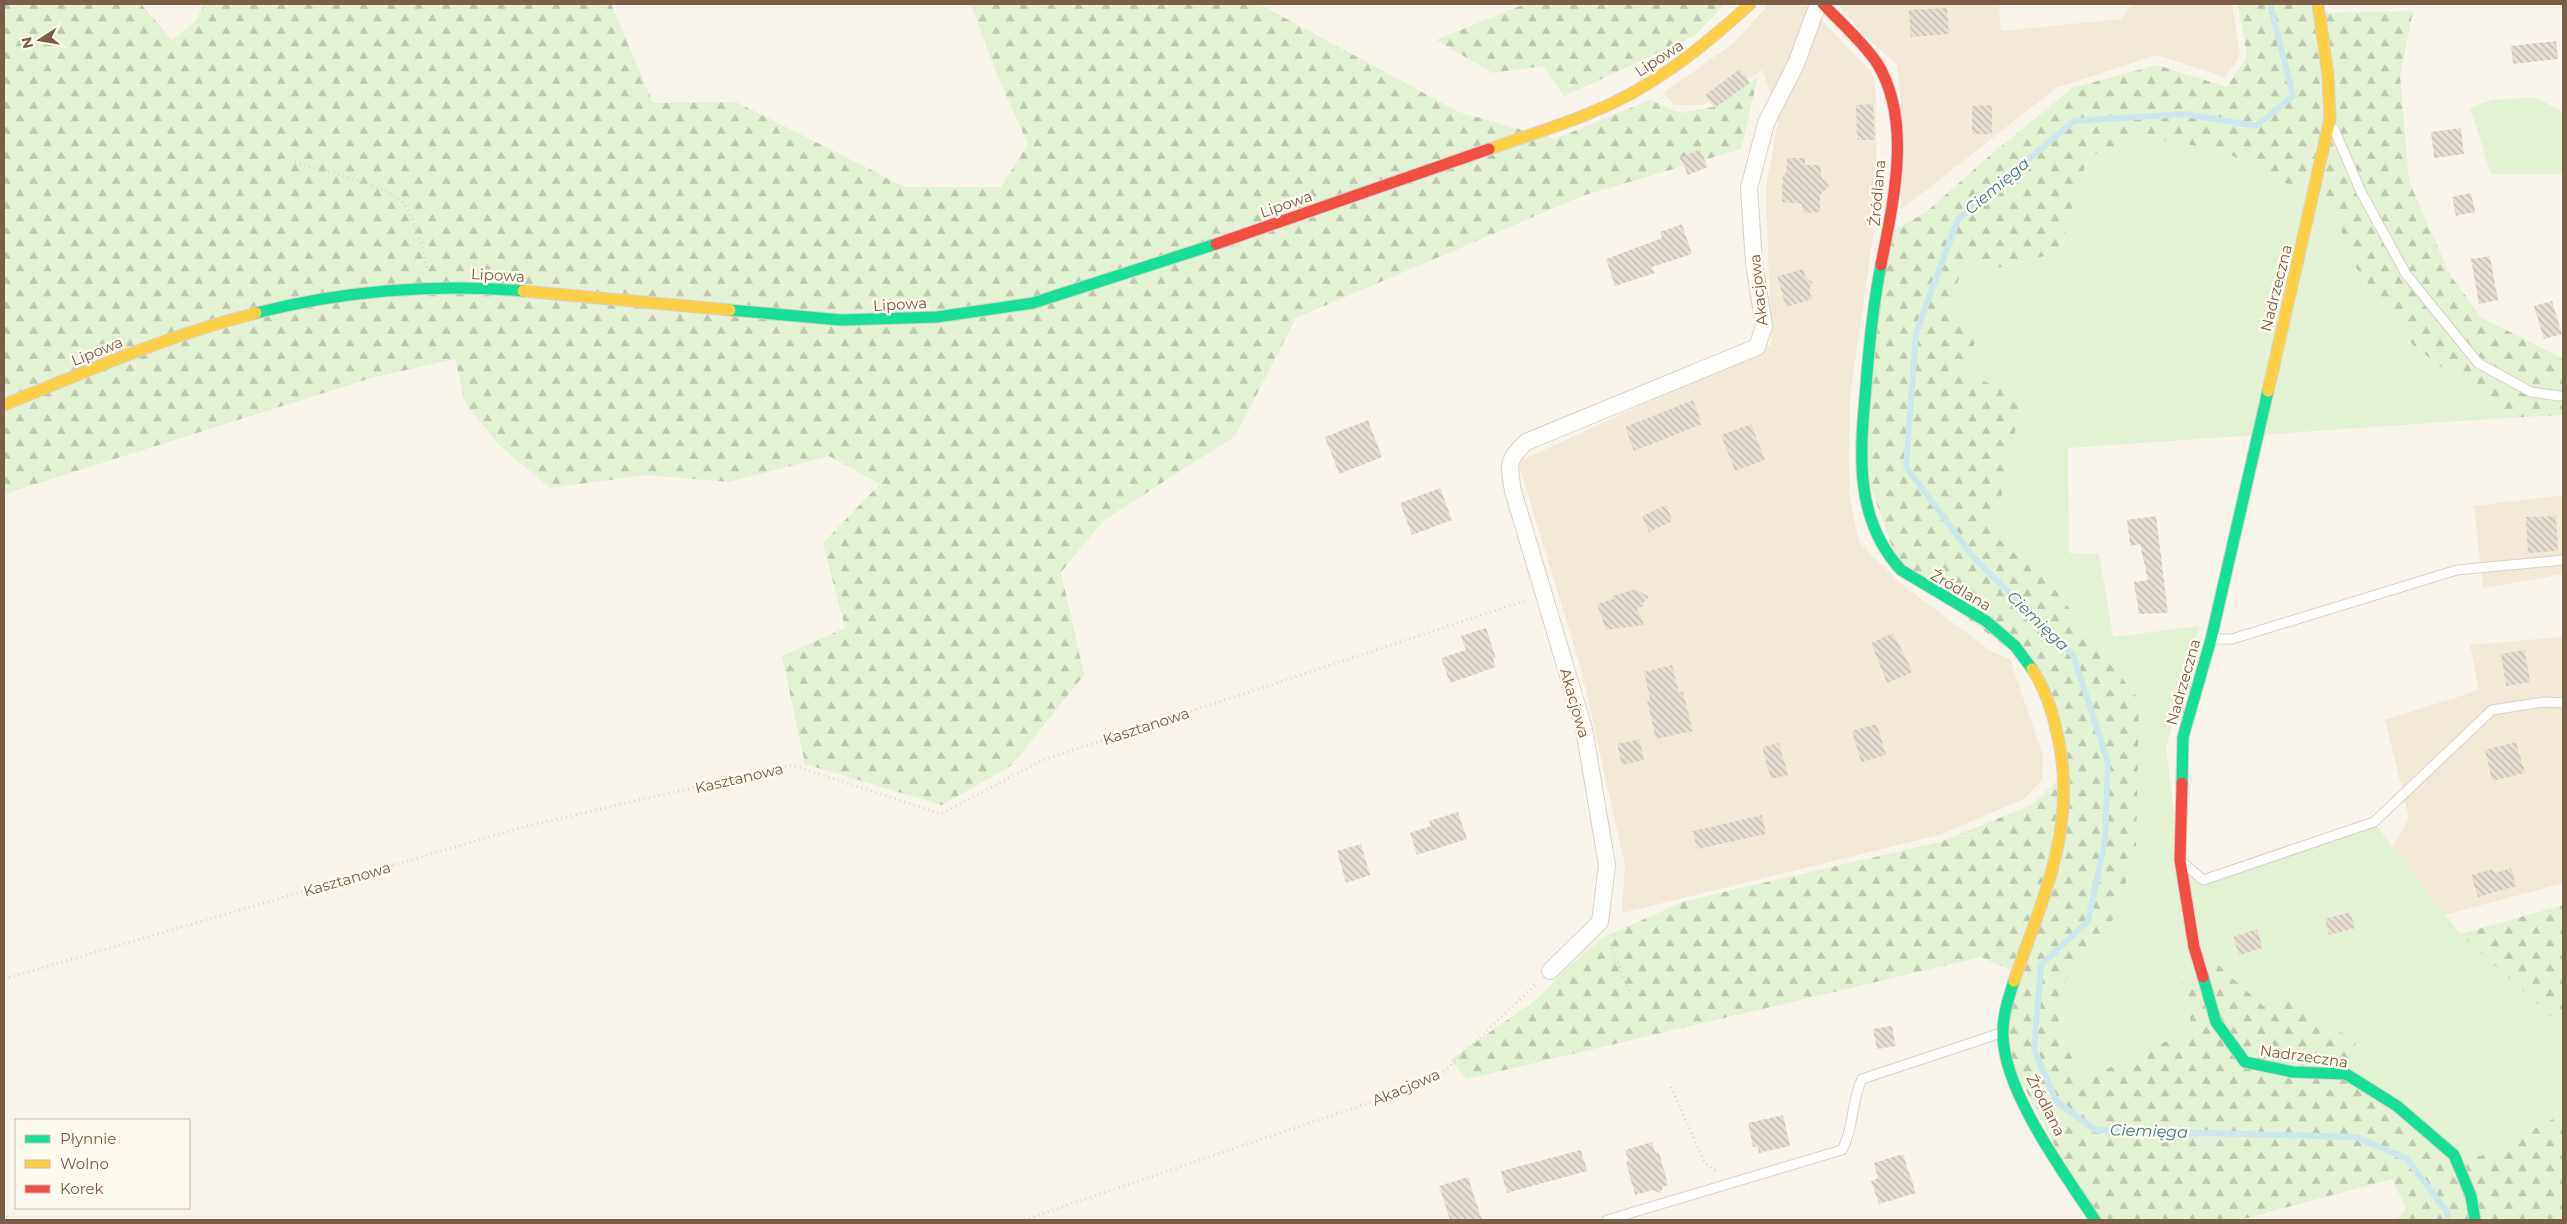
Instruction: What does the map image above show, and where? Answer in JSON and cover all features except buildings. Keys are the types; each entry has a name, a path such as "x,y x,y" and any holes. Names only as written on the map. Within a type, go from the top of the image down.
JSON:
{"street":[{"name":"Lipowa","path":"4,405 142,349 245,314 343,295 430,289 500,289 841,320 937,317 1034,303 1108,280 1583,116 1660,78 1714,38 1750,4"},
{"name":"Akacjowa","path":"1600,922 1607,865 1584,729 1513,491 1510,468 1512,456 1526,442 1757,347 1764,326 1754,263 1749,188 1766,123 1796,64 1818,4"},
{"name":"Źródlana","path":"1823,4 1865,49 1882,72 1890,95 1894,115 1894,198 1877,287 1860,457 1862,485 1875,533 1886,552 1910,578 1972,611 2002,631 2022,652 2044,690 2060,744 2066,801 2057,862 2008,999 2003,1032 2004,1049 2021,1096 2095,1220"},
{"name":"Nadrzeczna","path":"2318,4 2328,75 2330,119 2211,639 2183,737 2180,860 2194,947 2216,1022 2245,1062 2293,1072 2346,1074 2397,1106 2454,1155 2471,1196 2475,1220"},
{"path":"1550,971 1600,922"}],"lane":[{"path":"2330,119 2361,192 2406,274 2478,363 2531,392 2559,396"},
{"path":"2211,639 2232,639 2457,570 2563,560"},
{"path":"2180,860 2203,880 2374,822 2492,710 2544,702 2563,703"},
{"path":"1607,1220 1842,1150 1848,1139 1855,1093 1862,1079 2003,1032"}],"path":[{"path":"290,161 386,190 403,203 425,257 430,289"},
{"name":"Kasztanowa","path":"4,979 527,826 792,765 941,814 1043,760 1543,595"},
{"path":"1600,922 1631,994"},
{"name":"Akacjowa","path":"1024,1220 1392,1095 1446,1070 1550,971"},
{"path":"1671,1087 1705,1163 1731,1184"}],"shaded area":[{"path":"1769,4 1806,4 1873,74 1876,94 1877,209 1850,397 1849,495 1859,542 1899,582 1992,652 2010,659 2043,756 2042,780 2024,799 1939,835 1622,913 1625,865 1581,669 1518,462 1771,345 1766,187 1778,122 1763,70 1703,105 1675,105 1663,93 1734,43"},
{"path":"1838,4 1999,4 2001,31 2121,19 2133,4 2232,4 2240,56 2225,77 2157,55 2056,88 1901,210 1901,103 1897,65 1860,32"},
{"path":"2563,495 2563,574 2483,588 2474,506"},
{"path":"2563,637 2563,883 2445,915 2393,847 2409,818 2385,720 2479,690 2470,645"}],"green space":[{"path":"4,4 141,4 172,40 197,20 203,4 611,4 653,103 736,102 905,187 1001,187 1028,144 998,77 971,4 1259,4 1459,112 1555,139 1650,100 1681,113 1718,106 1758,77 1741,149 1582,196 1296,318 1235,436 1104,520 1061,572 1084,675 1012,765 942,805 805,764 782,656 845,628 823,543 880,484 829,456 729,482 647,475 550,488 501,447 465,403 455,359 371,378 4,494"},
{"path":"1525,4 1724,4 1696,35 1565,96 1543,66 1493,73 1436,40"},
{"path":"2238,4 2318,4 2321,13 2413,11 2400,76 2409,181 2450,275 2482,318 2563,359 2563,415 2505,418 2411,343 2351,261 2331,197 2285,183 2221,150 2145,137 2088,156 2060,252 1993,269 1964,261 1951,304 1977,337 1963,374 2023,395 1993,534 2052,586 2139,700 2136,850 2115,917 2065,982 2060,1032 2082,1080 2193,1029 2181,984 2213,960 2263,1006 2285,998 2356,1042 2346,1074 2454,1155 2481,1156 2563,1114 2563,1220 2397,1220 2406,1208 2392,1179 2240,1220 2094,1220 2004,1049 2017,973 1981,957 1467,1079 1450,1060 1540,997 1562,973 1602,938 1685,901 1940,842 2032,805 2065,773 2032,666 1900,569 1860,457 1888,233 1925,213 1987,158 2072,88 2157,65 2227,87 2247,57"},
{"path":"2535,97 2563,112 2563,174 2491,174 2470,108 2492,100"},
{"path":"2145,137 2221,150 2285,183 2331,197 2351,261 2411,343 2505,418 2068,448 2069,553 2099,554 2113,637 2199,626 2166,748 2181,861 2203,880 2374,822 2460,934 2563,1027 2563,1114 2481,1156 2454,1155 2263,1006 2213,960 2181,984 2193,1029 2081,1080 2060,1032 2065,982 2115,917 2136,850 2139,700 2052,586 1993,534 2023,395 1963,374 1951,304 1964,261 1993,269 2060,252 2088,156"},
{"path":"2563,905 2563,1027 2460,934"}],"waterway":[{"name":"Ciemięga","path":"2270,4 2293,96 2256,126 2185,114 2074,121 1958,219 1916,333 1906,467 1974,558 2073,655 2108,762 2105,841 2088,921 2041,965 2034,1049 2056,1101 2095,1130 2356,1137 2407,1159 2447,1212 2448,1220"}],"traffic: fast":[{"path":"730,310 841,320 937,317 1033,303 1216,244"},
{"path":"1881,265 1868,355 1862,435 1863,483 1867,506 1874,528 1885,550 1901,570 1986,621 2015,646 2032,669"},
{"path":"256,313 322,299 389,291 456,288 523,291"},
{"path":"2182,783 2183,737 2211,639 2268,391"},
{"path":"2203,977 2216,1022 2245,1062 2293,1072 2346,1074 2397,1106 2454,1155 2471,1196 2475,1220"},
{"path":"2014,981 2003,1023 2006,1059 2014,1083 2038,1132 2095,1220"}],"traffic: slow":[{"path":"1489,149 1578,118 1634,92 1675,66 1750,4"},
{"path":"2268,391 2330,119 2328,75 2318,4"},
{"path":"523,291 730,310"},
{"path":"4,405 160,343 256,313"},
{"path":"2014,981 2055,860 2064,798 2063,766 2055,724 2044,692 2032,669"}],"traffic: jam":[{"path":"1823,4 1858,40 1877,63 1888,86 1895,110 1897,162 1881,265"},
{"path":"1216,244 1489,149"},
{"path":"2182,783 2180,860 2194,947 2203,977"}]}
